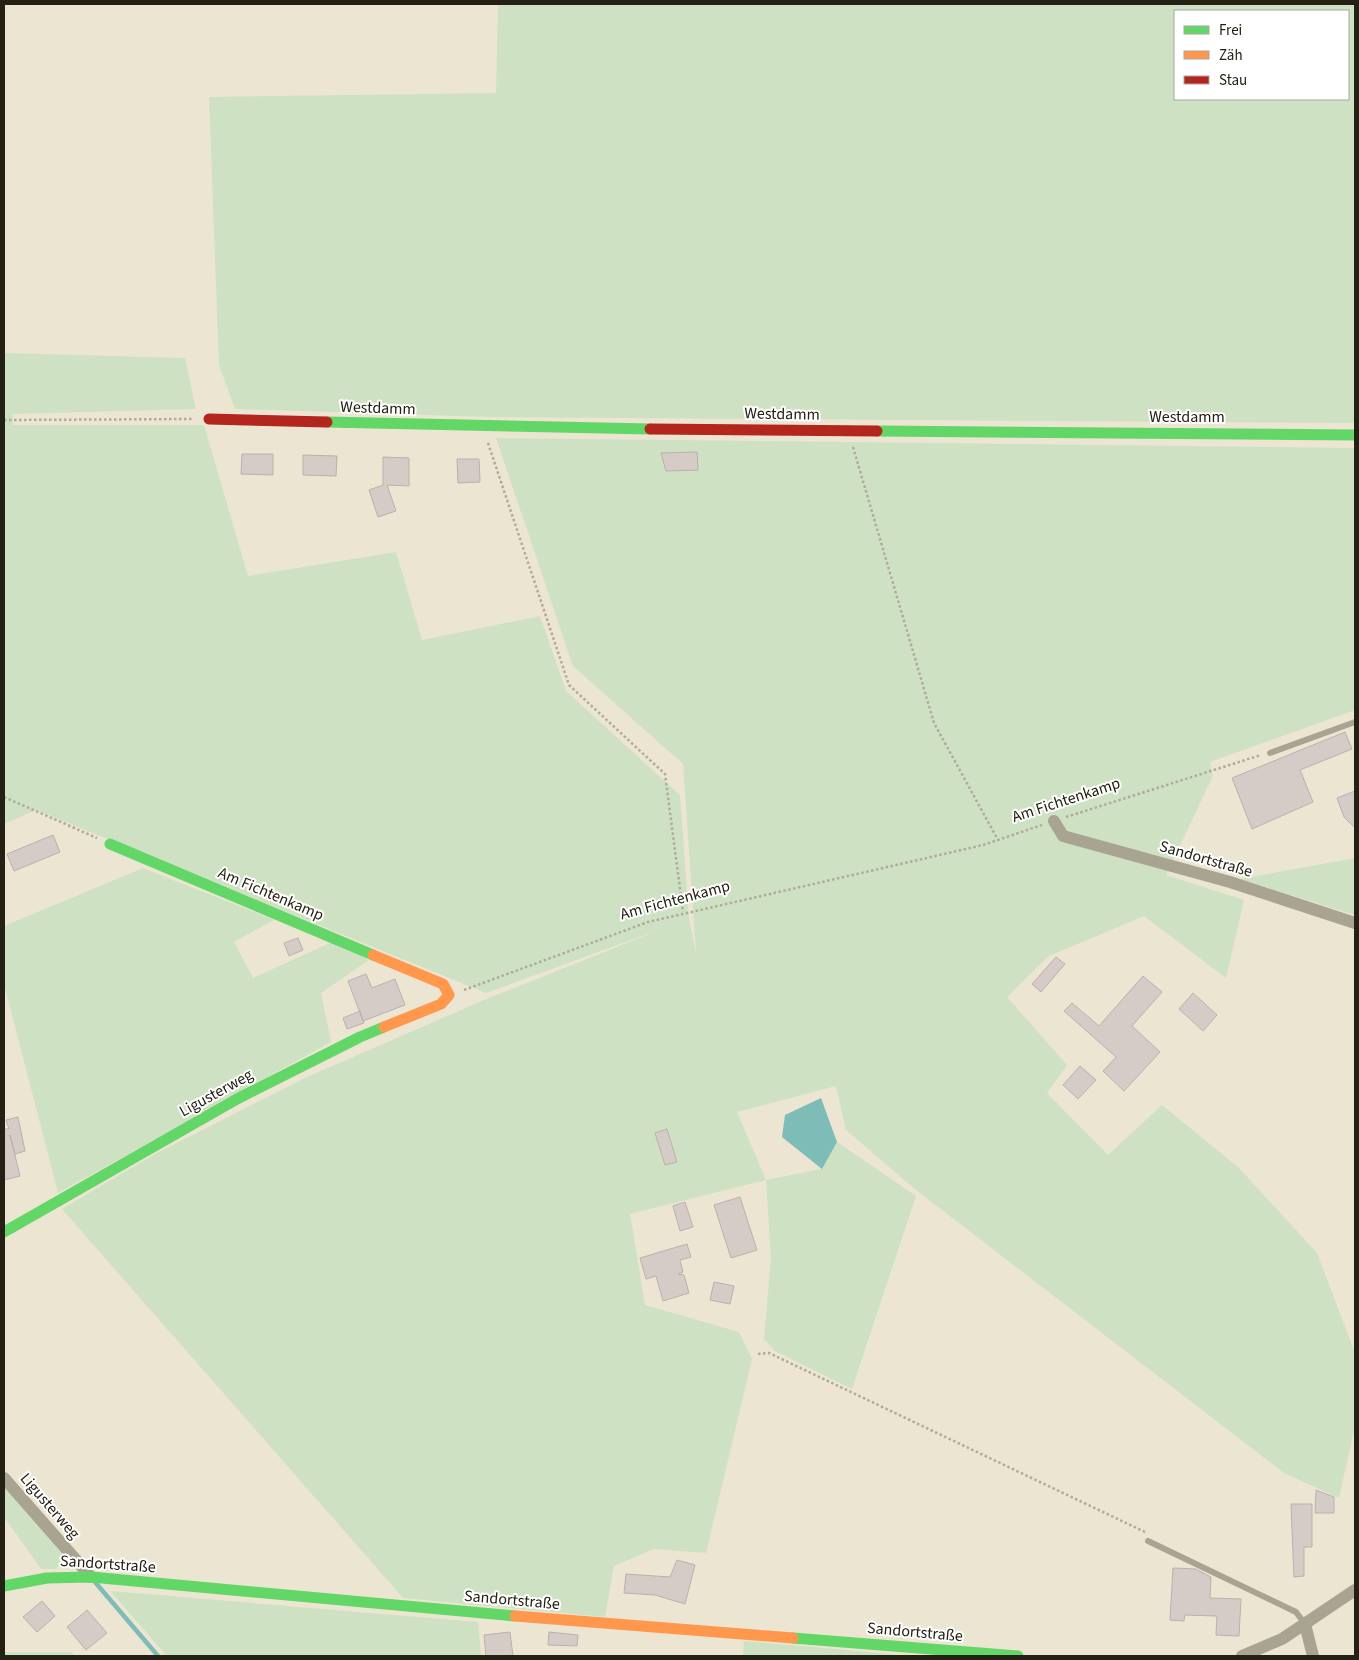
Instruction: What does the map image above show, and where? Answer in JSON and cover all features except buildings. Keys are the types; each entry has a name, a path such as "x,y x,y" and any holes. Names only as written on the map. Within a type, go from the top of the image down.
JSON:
{"street":[{"name":"Westdamm","path":"209,419 483,427 1355,435"},
{"name":"Sandortstraße","path":"1054,821 1063,836 1230,882 1355,923"},
{"name":"Am Fichtenkamp","path":"110,844 443,984 449,995"},
{"name":"Ligusterweg","path":"4,1232 237,1099 360,1037 441,1004 449,995"},
{"name":"Ligusterweg","path":"4,1478 91,1578"},
{"name":"Sandortstraße","path":"4,1586 23,1580 55,1576 91,1578 570,1621 1018,1656"},
{"path":"1242,1656 1282,1639 1355,1590"},
{"path":"1305,1624 1313,1656"}],"lane":[{"path":"1270,753 1355,722"},
{"path":"1148,1541 1296,1612 1305,1624"}],"path":[{"path":"4,420 209,419"},
{"path":"483,427 569,685 665,774 683,912"},
{"path":"848,430 934,723 998,840"},
{"name":"Am Fichtenkamp","path":"449,995 648,922 683,912 998,840 1270,753"},
{"path":"4,797 110,844"},
{"path":"758,1354 769,1353 1145,1533 1148,1541"}],"green space":[{"path":"498,4 1355,4 1355,423 489,417 235,409 219,365 209,97 496,93"},
{"path":"4,353 185,358 196,409 12,414 13,425 204,425 248,576 396,552 422,640 540,616 566,691 680,795 689,919 696,953 683,764 573,666 496,438 1355,448 1355,710 1210,762 1213,776 1166,875 1244,900 1226,978 1144,916 1049,956 1007,997 1067,1065 1047,1093 1108,1155 1162,1105 1239,1168 1317,1253 1355,1353 1355,1426 1339,1498 1284,1473 916,1190 846,1130 836,1086 737,1112 766,1180 630,1214 645,1305 739,1332 752,1359 706,1553 654,1549 614,1566 605,1617 403,1598 62,1209 155,1154 307,1077 484,1000 664,928 486,993 36,810 4,824"},
{"path":"1355,858 1355,915 1240,879"},
{"path":"143,868 274,920 234,942 253,978 334,941 369,960 321,993 331,1042 58,1193 4,984 4,926"},
{"path":"837,1142 916,1196 852,1389 775,1351 764,1339 771,1259 766,1180 821,1169"},
{"path":"4,1486 66,1557 56,1569 41,1569 4,1517"},
{"path":"110,1591 478,1622 481,1656 167,1656"},
{"path":"744,1641 913,1656 743,1656"},
{"path":"4,1652 71,1652 75,1656 4,1656"}],"water":[{"path":"821,1098 837,1142 822,1169 782,1137 785,1115"}],"waterway":[{"path":"95,1582 158,1656"}],"traffic: fast":[{"path":"327,422 650,429"},
{"path":"877,431 1355,435"},
{"path":"110,844 373,955"},
{"path":"4,1232 237,1099 360,1037 384,1027"},
{"path":"4,1586 47,1578 91,1577 515,1616"},
{"path":"793,1638 1018,1656"}],"traffic: slow":[{"path":"373,955 443,984 449,995 441,1004 384,1027"},
{"path":"515,1616 793,1638"}],"traffic: jam":[{"path":"209,419 327,422"},
{"path":"650,429 877,431"}]}
